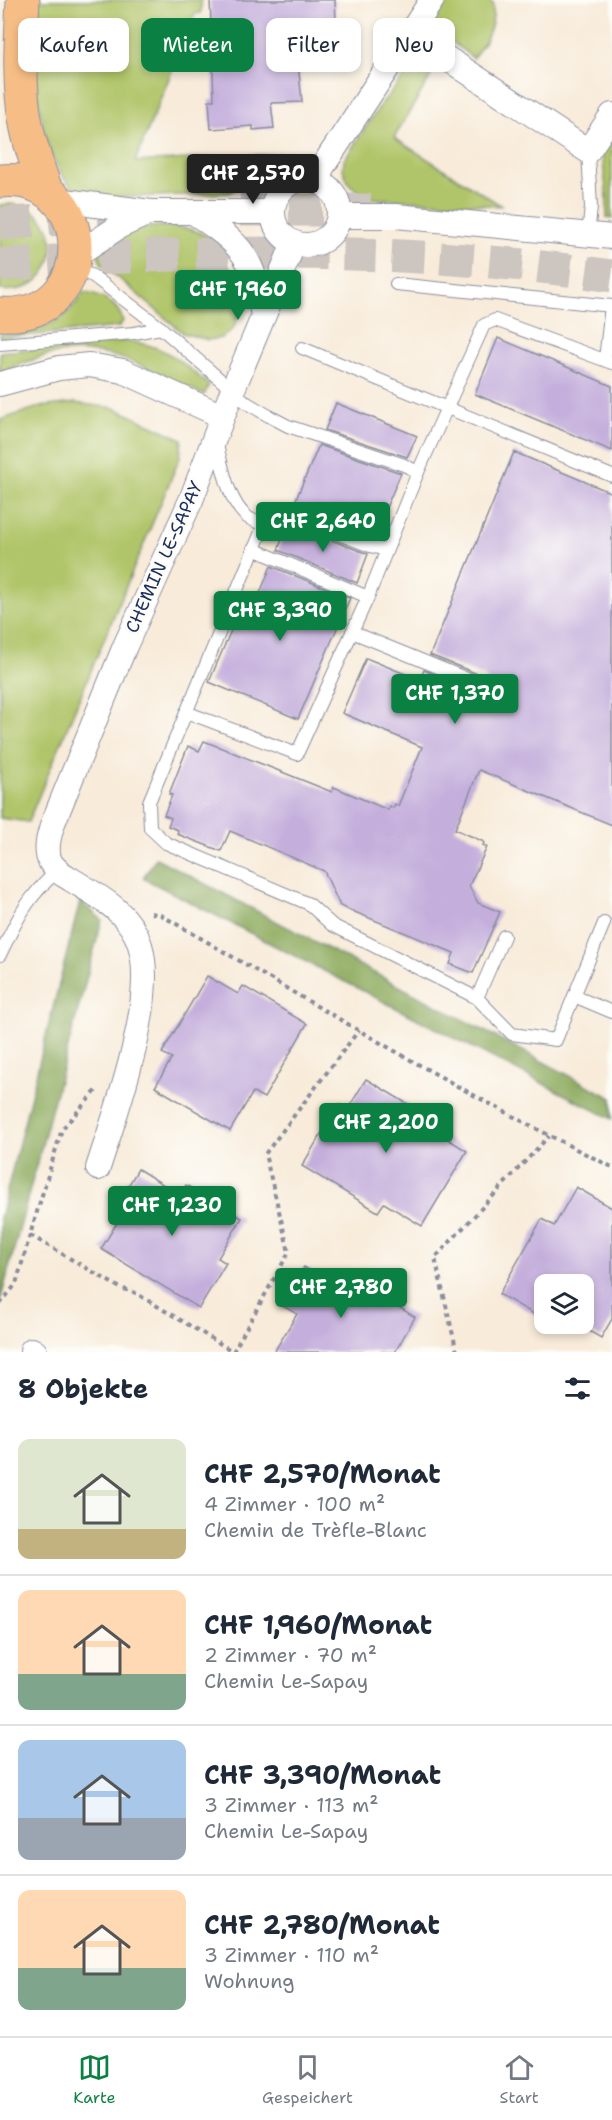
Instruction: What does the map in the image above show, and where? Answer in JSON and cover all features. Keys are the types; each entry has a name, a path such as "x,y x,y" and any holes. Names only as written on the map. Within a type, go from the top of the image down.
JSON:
{"main road":[{"path":"0,314 30,311 50,302 65,283 74,262 75,232 70,219 52,195 26,128 22,103 22,0"},
{"path":"0,181 18,180 52,195"}],"street":[{"path":"420,18 432,0"},
{"path":"455,64 588,151 612,115"},
{"path":"316,180 385,72"},
{"path":"304,178 316,180 326,185 334,194 339,205 336,226 323,241 313,245 294,243 285,238 279,230 273,212 275,200 282,189 292,182 304,178"},
{"path":"52,195 150,212 273,212"},
{"path":"74,262 120,226 150,212"},
{"path":"193,212 221,230 243,251 252,268 263,316"},
{"path":"339,216 396,216 600,236"},
{"name":"CHEMIN LE-SAPAY","path":"58,871 49,861 47,842 53,823 125,646 191,500 233,389 294,243"},
{"path":"0,384 59,368 88,365 123,370 218,427"},
{"path":"58,871 113,905 129,922 140,944 144,964 144,991 138,1029 125,1082 98,1168"}],"lane":[{"path":"588,151 591,207 600,236"},
{"path":"74,262 161,328 247,403 288,426 404,465 418,472"},
{"path":"186,712 297,754 368,597 418,472 484,325 495,320 608,361 611,306 396,284"},
{"path":"0,344 134,333 161,328"},
{"path":"302,348 612,476"},
{"path":"218,427 229,486 237,504 248,518 264,525"},
{"path":"386,550 281,512 264,525 149,802 150,828 166,843 309,904 332,926 477,998 512,1034 556,1040 604,923"},
{"path":"253,549 368,597"},
{"path":"352,632 482,685"},
{"path":"0,955 26,904 42,884 58,871"},
{"path":"477,998 504,936"},
{"path":"574,996 612,1012"}],"path":[{"path":"113,905 161,915 359,1030 549,1136 612,1167"},
{"path":"30,1235 122,1289 132,1291 233,1352 289,1252 265,1154 359,1030"},
{"path":"0,1304 16,1284 62,1129 99,1088 125,1082"},
{"path":"457,1352 435,1258 549,1136"}],"green space":[{"path":"38,0 201,0 201,13 195,14 193,18 141,18 141,72 171,72 135,162 293,153 229,193 106,198 80,192 64,178 51,154 36,88 36,72 129,72 129,18 38,18"},
{"path":"444,0 488,0 493,4 493,19 489,33 473,58 455,44 455,18 433,18"},
{"path":"408,72 433,72 394,138 502,206 367,198 349,184 343,170 344,160 382,103"},
{"path":"612,139 612,219 607,218 602,154"},
{"path":"10,204 30,210 43,221 51,236 52,252 47,267 37,280 21,289 0,290 0,205"},
{"path":"160,226 190,229 230,250 222,257 238,281 241,299 239,315 233,329 221,338 208,340 183,333 101,263 98,255 111,240 141,228"},
{"path":"84,292 113,304 123,321 119,327 0,338 0,334 19,334 37,330 55,322 70,310"},
{"path":"124,341 150,346 180,361 209,385 204,395 131,361 93,352 73,351 52,354 0,372 0,352"},
{"path":"75,403 114,408 182,439 180,457 28,822 0,818 0,420 39,407"},
{"path":"156,858 612,1098 612,1119 143,878"},
{"path":"80,901 102,920 0,1302 0,1218"}],"building":[{"path":"210,0 335,0 336,18 266,18 266,72 299,72 302,102 271,103 274,128 253,130 253,126 211,129 209,100 214,100 213,72 254,72 254,18 211,18"},
{"path":"498,338 612,386 612,451 475,394"},
{"path":"336,403 417,436 407,457 325,430"},
{"path":"319,445 401,473 373,538 295,508 294,504"},
{"path":"514,452 612,493 612,825 479,770 455,829 484,842 483,845 487,847 469,886 478,903 500,912 473,973 450,964 454,953 340,906 324,871 230,831 221,851 177,834 178,830 168,826 171,818 164,815 172,795 169,794 188,746 199,751 204,741 332,792 334,787 388,810 389,806 393,808 395,804 398,806 422,747 342,713 366,658 420,680 424,670 479,693 484,693 489,689 490,683 485,677 430,655"},
{"path":"288,524 368,554 357,583 278,550"},
{"path":"271,566 350,598 298,719 209,682 247,593 258,598"},
{"path":"207,976 238,994 243,986 307,1024 264,1098 253,1092 230,1131 155,1087 172,1058 162,1053"},
{"path":"366,1079 443,1125 438,1133 467,1151 422,1226 384,1203 378,1212 302,1166 339,1104 348,1109"},
{"path":"138,1169 180,1195 186,1185 242,1218 218,1258 226,1263 199,1308 101,1249 123,1213 115,1208"},
{"path":"576,1187 612,1208 612,1319 601,1338 594,1334 594,1274 534,1274 534,1314 499,1294 542,1219 554,1226"},
{"path":"304,1267 353,1297 361,1284 415,1317 395,1352 274,1352 297,1314 281,1305"}],"tunnel":[{"path":"240,210 374,210"},
{"path":"0,224 140,213"},
{"path":"0,265 154,256 306,253 459,259 612,276"}]}
